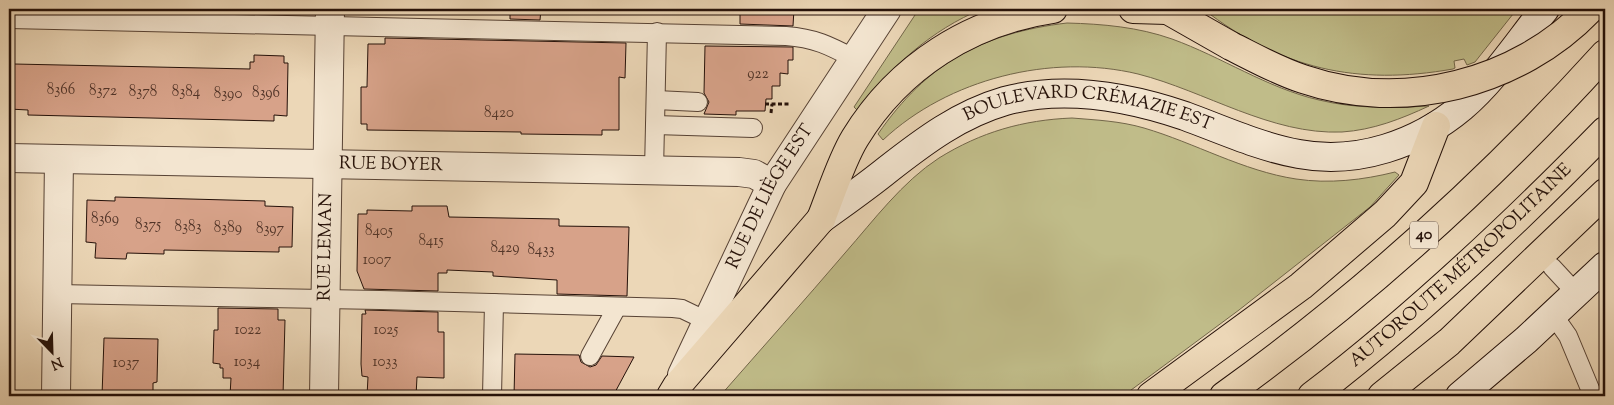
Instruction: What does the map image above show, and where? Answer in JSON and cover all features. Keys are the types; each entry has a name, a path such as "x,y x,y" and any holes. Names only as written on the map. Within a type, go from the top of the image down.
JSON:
{"main road":[{"path":"821,219 854,139 890,93 912,70 942,48 985,26 1009,18 1053,9"},
{"path":"1133,9 1166,9 1261,62 1305,80 1356,90 1405,92 1438,90 1466,84 1520,64 1563,34 1590,9"},
{"name":"40","path":"1224,396 1333,313 1428,232 1530,134 1605,54"},
{"path":"1151,396 1301,286 1385,214 1414,183 1436,126"},
{"name":"AUTOROUTE MÉTROPOLITAINE","path":"1312,396 1401,325 1458,274 1605,131"},
{"path":"1382,396 1449,342 1605,193"},
{"name":"BOULEVARD CRÉMAZIE EST","path":"674,391 821,219"}],"street":[{"name":"RUE DE LIÈGE EST","path":"674,391 772,184 887,9"},
{"name":"BOULEVARD CRÉMAZIE EST","path":"821,219 927,138 947,126 986,108 1028,97 1072,94 1118,99 1183,116 1278,150 1322,157 1386,149 1410,140 1436,126 1464,106 1545,9"},
{"name":"RUE LEMAN","path":"324,396 329,17"},
{"name":"RUE BOYER","path":"9,158 327,162 738,172 754,174 772,184"},
{"path":"56,396 59,159"},
{"path":"1460,396 1554,316 1605,266"}],"lane":[{"path":"9,19 329,17 809,37 855,59"},
{"path":"654,171 657,32"},
{"path":"656,100 698,102"},
{"path":"655,126 753,128"},
{"path":"1552,267 1577,294"},
{"path":"57,294 682,309 707,321"},
{"path":"492,396 494,303"},
{"path":"590,356 617,307"},
{"path":"1554,316 1568,336 1593,396"}],"path":[{"path":"765,104 794,104"}],"shaded area":[{"path":"919,9 982,9 946,28 913,51 884,79 857,110 854,107"},
{"path":"1203,9 1517,9 1475,62 1467,65 1464,59 1454,61 1455,68 1453,69 1418,74 1384,75 1352,73 1321,68 1291,59 1261,46 1232,30"},
{"path":"1067,23 1120,27 1159,35 1191,46 1281,88 1319,100 1346,105 1374,107 1429,106 1365,129 1342,132 1316,131 1290,127 1264,119 1163,81 1138,74 1105,68 1071,67 1036,70 1002,76 969,87 938,101 909,119 883,140 878,134 916,88 937,70 959,56 983,44 1009,35"},
{"path":"1072,118 1117,122 1144,128 1257,170 1296,179 1333,181 1358,179 1395,172 1399,175 1370,207 1239,310 1123,396 720,396 889,202 913,178 939,158 987,134 1036,121"}],"building":[{"path":"510,9 541,9 540,20 510,19"},
{"path":"740,9 794,9 793,26 740,24"},
{"path":"385,38 626,43 625,78 619,77 619,130 602,130 602,135 367,130 367,124 361,124 361,87 367,87 368,44 385,44"},
{"path":"705,46 793,47 793,60 788,60 788,74 780,73 780,86 772,86 772,99 766,99 765,111 736,111 736,115 704,114 709,102 704,93"},
{"path":"254,55 284,56 284,63 288,63 287,116 274,115 274,121 28,115 28,110 9,109 9,69 13,69 14,64 250,69 250,62 254,62"},
{"path":"115,197 265,201 265,206 293,207 292,247 279,247 279,252 164,250 164,254 127,253 126,259 95,258 96,243 86,242 87,200 115,201"},
{"path":"412,206 447,206 449,217 559,219 559,226 629,227 627,296 557,294 557,280 493,276 493,272 447,270 447,273 438,273 438,291 364,289 357,271 358,214 367,214 367,210 412,211"},
{"path":"218,308 278,309 278,320 285,320 283,396 230,396 231,378 223,378 223,368 220,368 220,364 213,363 214,330 218,330"},
{"path":"365,310 438,312 438,332 444,332 444,378 417,377 416,396 367,396 368,377 362,376 361,364 362,314 366,314"},
{"path":"104,338 158,339 157,382 153,383 153,396 102,396"},
{"path":"515,354 579,355 581,362 590,367 596,365 602,356 634,357 613,396 514,396"}]}
